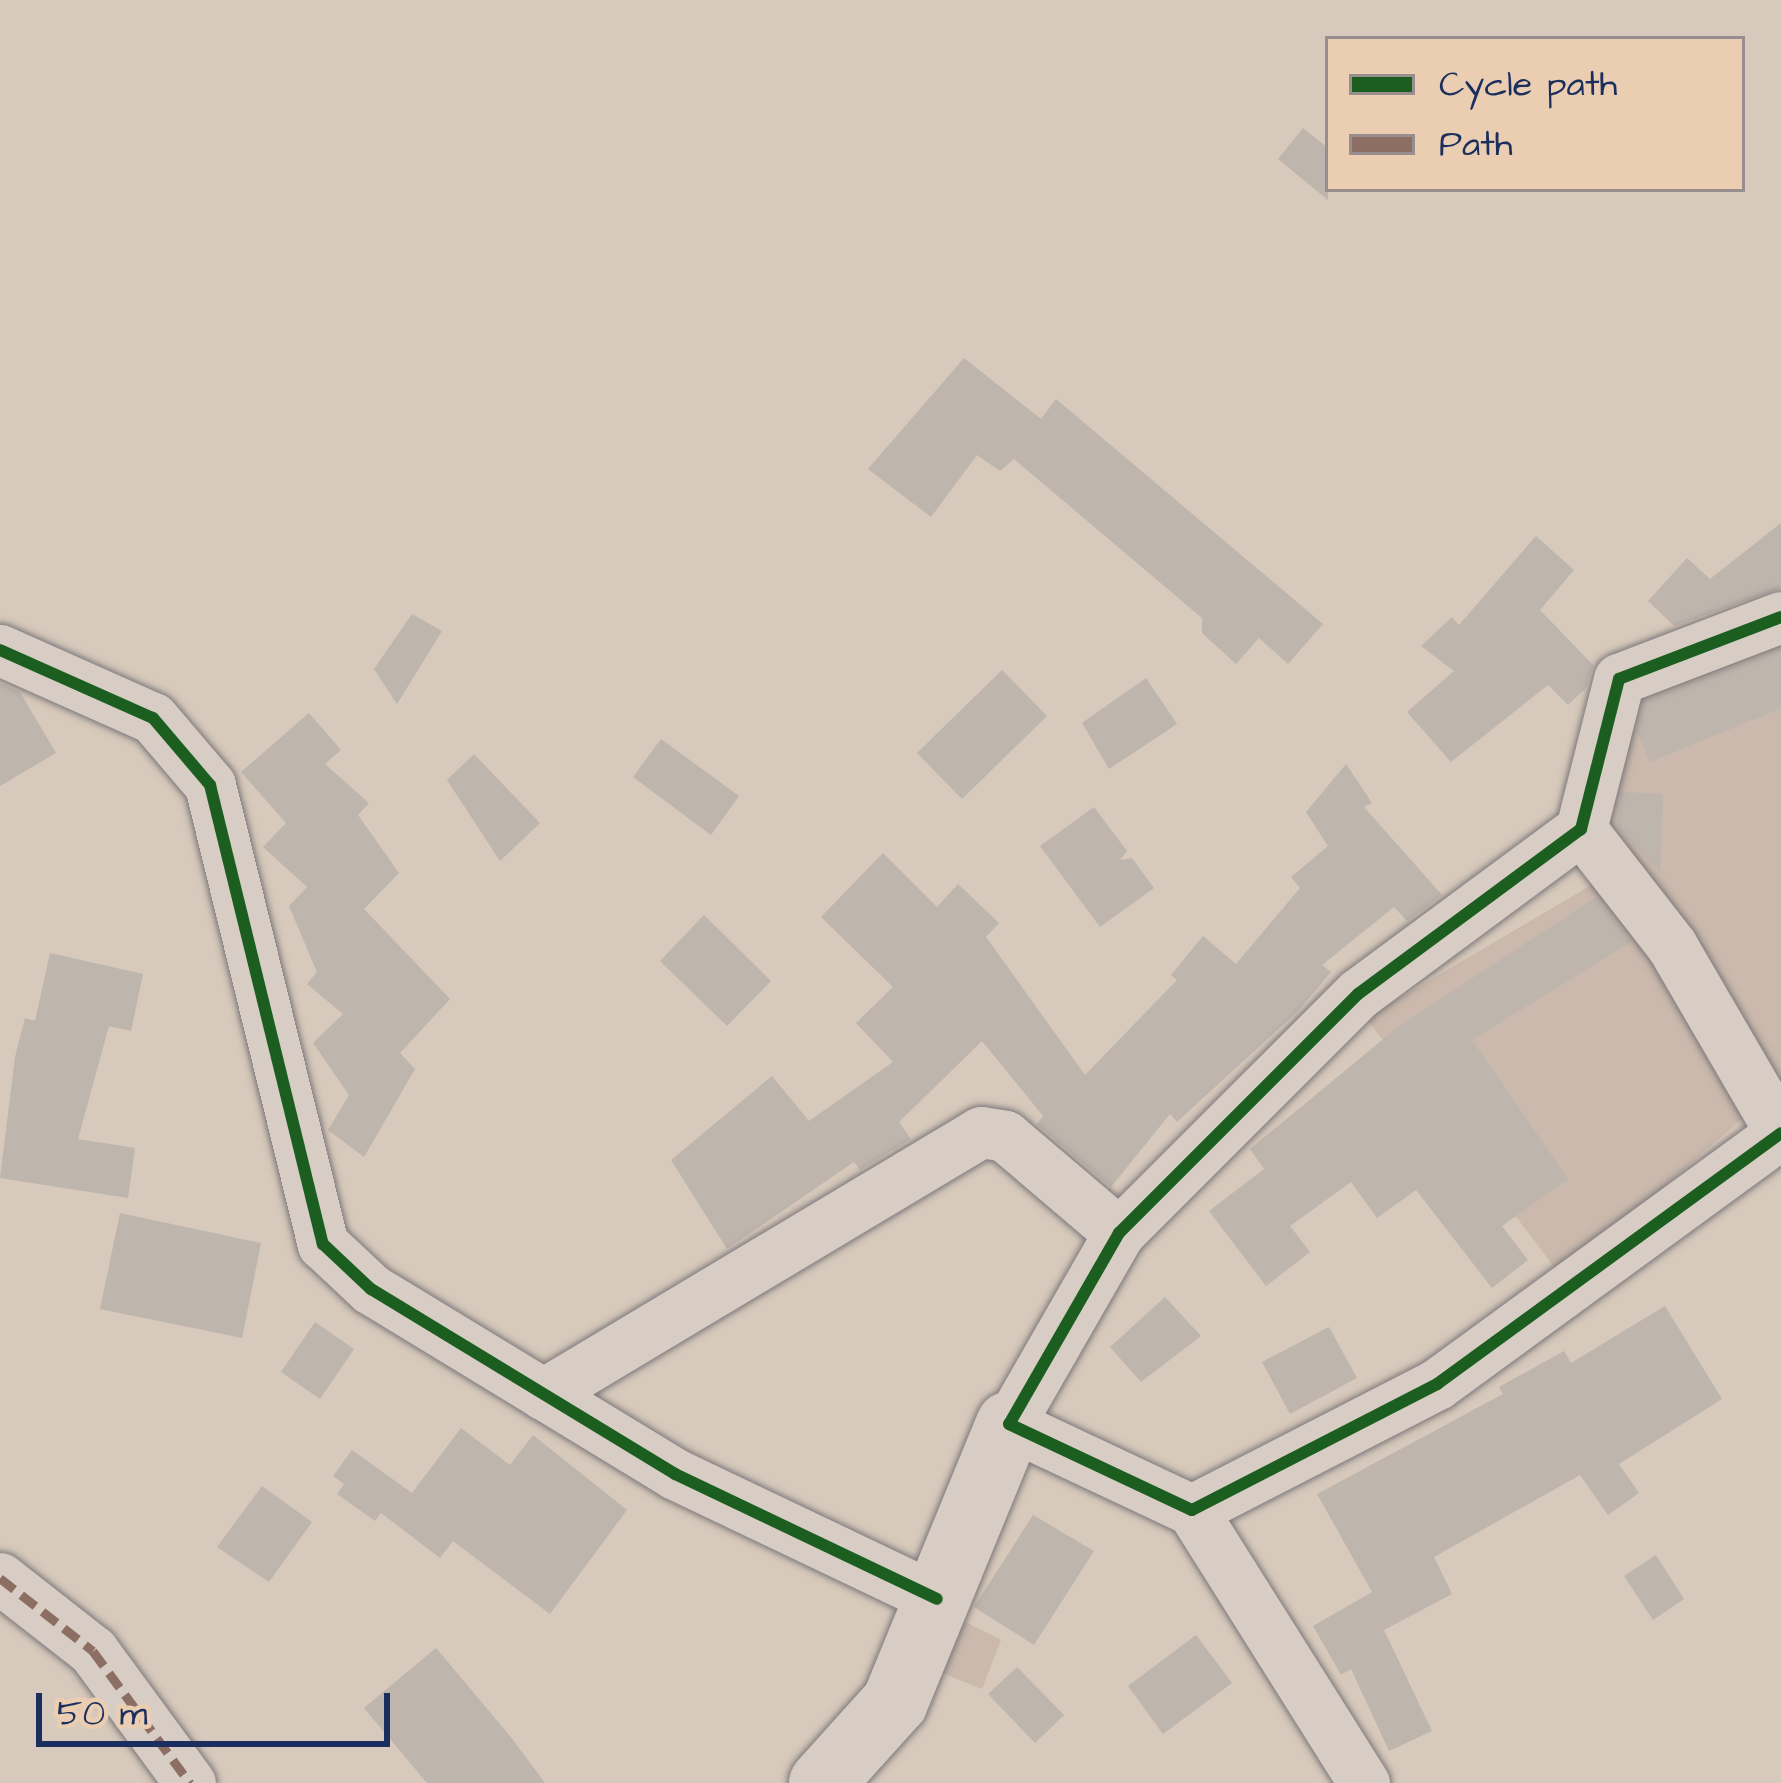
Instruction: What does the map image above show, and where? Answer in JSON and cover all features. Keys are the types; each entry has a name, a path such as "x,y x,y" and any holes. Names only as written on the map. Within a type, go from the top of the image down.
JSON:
{"main road":[{"path":"822,1783 895,1702 1009,1424"}],"street":[{"path":"1364,1783 1192,1510 1009,1424 1119,1233 1358,994 1581,829 1619,679 1781,617"},
{"path":"0,650 153,718 210,785 323,1244 371,1289 675,1474 937,1599"},
{"path":"1192,1510 1437,1384 1781,1133 1672,946 1581,829"},
{"path":"543,1394 981,1132 1005,1136 1119,1233"},
{"path":"0,1578 93,1651 190,1783"}],"shaded area":[{"path":"1781,636 1781,1085 1561,1276 1366,1018 1603,878 1618,700"},
{"path":"953,1616 1001,1640 982,1689 935,1670"}],"building":[{"path":"1303,128 1325,146 1328,200 1278,159"},
{"path":"964,358 1041,419 1056,399 1323,624 1288,664 1259,638 1236,664 1202,633 1202,618 1014,459 1000,471 977,455 931,517 868,469"},
{"path":"1781,523 1781,588 1674,626 1648,601 1687,558 1710,579"},
{"path":"1536,536 1574,570 1540,610 1593,665 1586,688 1568,705 1548,685 1451,762 1407,712 1454,671 1421,646 1452,617 1459,625"},
{"path":"412,614 442,631 397,704 374,669"},
{"path":"1781,649 1781,708 1650,762 1637,731 1644,701"},
{"path":"1002,670 1047,716 962,799 917,753"},
{"path":"1146,678 1177,724 1109,769 1082,723"},
{"path":"0,683 20,692 56,753 0,786"},
{"path":"309,713 341,750 325,764 369,803 358,815 399,873 364,909 450,999 400,1053 415,1069 364,1157 328,1130 349,1095 313,1043 343,1014 307,984 317,972 289,906 307,887 263,847 286,823 241,772"},
{"path":"661,739 739,796 711,835 633,777"},
{"path":"474,754 540,823 500,861 447,780"},
{"path":"1346,764 1372,803 1364,807 1442,895 1407,921 1394,907 1322,965 1331,972 1298,1011 1177,1122 1170,1114 1111,1187 1037,1124 1043,1116 982,1041 899,1122 911,1139 860,1170 854,1162 727,1249 671,1160 772,1076 809,1121 893,1062 856,1023 893,987 821,917 883,853 937,907 958,884 999,923 986,937 1085,1075 1177,980 1171,975 1203,936 1236,964 1300,888 1291,877 1328,846 1306,812"},
{"path":"1621,792 1663,794 1660,872 1617,827"},
{"path":"1094,807 1127,851 1120,860 1132,858 1154,888 1100,927 1040,846"},
{"path":"1596,897 1631,942 1472,1040 1568,1179 1502,1226 1528,1260 1492,1288 1416,1190 1377,1218 1351,1182 1290,1226 1310,1252 1266,1286 1209,1211 1264,1169 1250,1149 1398,1027"},
{"path":"704,915 771,981 727,1026 660,961"},
{"path":"50,953 143,974 131,1031 109,1026 78,1139 135,1148 128,1198 0,1178 15,1057 25,1018 35,1021"},
{"path":"120,1213 261,1243 242,1338 100,1309"},
{"path":"1165,1297 1201,1336 1141,1382 1110,1347"},
{"path":"1665,1306 1722,1399 1619,1464 1639,1493 1608,1515 1580,1475 1434,1557 1452,1594 1384,1630 1432,1731 1389,1751 1351,1669 1341,1675 1313,1626 1372,1592 1317,1494 1503,1394 1499,1387 1564,1351 1571,1363"},
{"path":"315,1322 354,1349 320,1399 281,1372"},
{"path":"1329,1327 1357,1378 1290,1414 1262,1362"},
{"path":"461,1428 510,1465 533,1435 627,1510 550,1614 453,1541 440,1558 381,1513 375,1521 337,1494 344,1484 333,1476 352,1450 412,1493"},
{"path":"262,1486 312,1522 269,1582 217,1547"},
{"path":"1033,1515 1094,1551 1034,1645 974,1607"},
{"path":"1656,1555 1684,1599 1653,1620 1624,1576"},
{"path":"1196,1635 1232,1683 1163,1734 1128,1686"},
{"path":"436,1648 545,1783 427,1783 364,1708"},
{"path":"1017,1667 1064,1715 1035,1743 988,1694"}],"marked path":[{"path":"0,1578 93,1651 190,1783"}],"cycle path":[{"path":"1781,617 1619,679 1581,829 1358,994 1119,1233 1009,1424 1192,1510 1437,1384 1781,1133"},
{"path":"0,650 153,718 210,785 323,1244 371,1289 675,1474 937,1599"}]}
